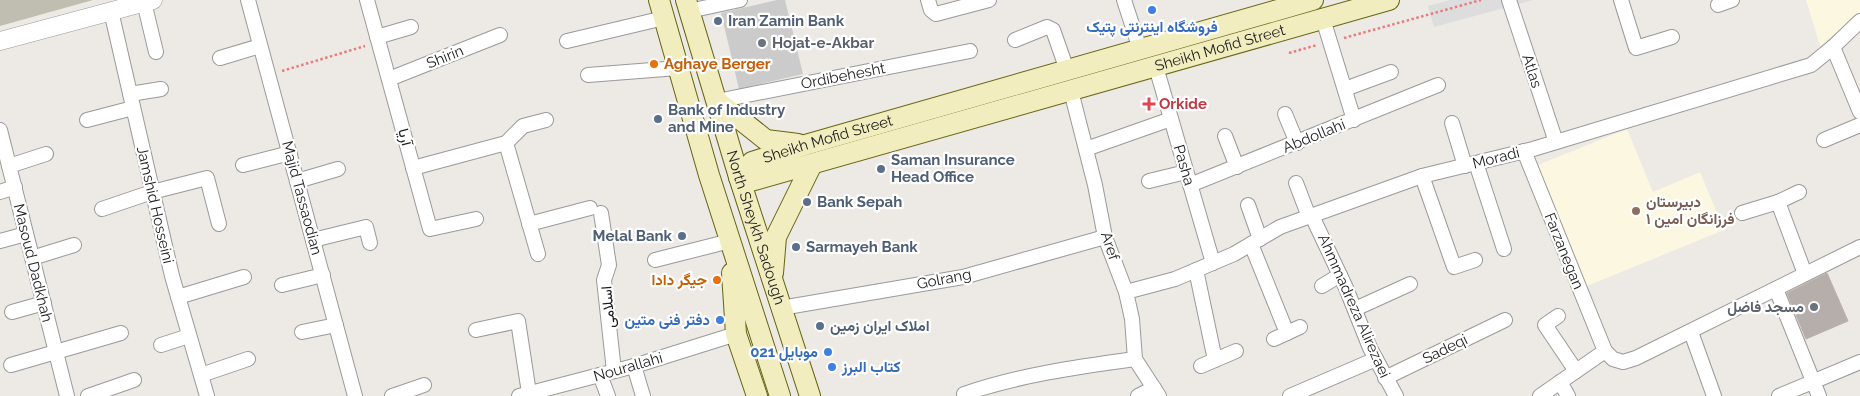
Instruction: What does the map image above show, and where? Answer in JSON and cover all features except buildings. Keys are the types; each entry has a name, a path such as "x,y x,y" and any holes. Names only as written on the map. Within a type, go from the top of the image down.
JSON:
{"main road":[{"name":"Sheikh Mofid Street","path":"1311,0 805,145 752,162 738,177 751,181 1389,0"},
{"name":"North Sheykh Sadough","path":"688,6 738,177 810,396"},
{"name":"North Sheykh Sadough","path":"662,9 712,185 780,396"},
{"path":"717,101 766,140 805,145"},
{"path":"773,283 776,237 812,164"},
{"path":"712,185 738,177"},
{"path":"730,241 736,334 757,396"}],"street":[{"name":"Majid Tassaodian","path":"248,0 355,396"},
{"name":"آریا","path":"367,0 430,229 476,219"},
{"path":"688,6 740,0"},
{"path":"928,0 931,10 936,14 989,0"},
{"path":"1124,0 1140,49"},
{"name":"Atlas","path":"1509,0 1556,142"},
{"path":"1621,0 1636,48 1672,37"},
{"path":"1718,5 1732,0"},
{"path":"0,41 148,1 156,52"},
{"path":"567,40 662,9"},
{"name":"Jamshid Hosseini","path":"111,11 178,297 207,396"},
{"path":"1323,19 1354,120"},
{"name":"Moradi","path":"1126,292 1175,279 1213,263 1280,227 1422,176 1556,142 1811,65 1860,21"},
{"path":"378,40 411,27"},
{"path":"1015,40 1050,27 1053,30 1067,70"},
{"name":"Shirin","path":"389,80 500,35"},
{"path":"220,58 260,46"},
{"path":"1833,47 1860,112"},
{"name":"Ordibehesht","path":"717,101 970,51"},
{"name":"Pasha","path":"1156,67 1213,263"},
{"path":"588,75 678,68"},
{"path":"1345,89 1391,72"},
{"name":"Abdollahi","path":"1149,181 1188,179 1237,167 1438,85"},
{"path":"130,94 160,89"},
{"name":"Aref","path":"1071,91 1096,185 1105,237 1126,292 1132,319 1135,359 1157,392"},
{"path":"87,120 133,108"},
{"path":"1285,114 1297,143"},
{"path":"1086,149 1171,119"},
{"path":"413,168 506,143 523,126 546,120"},
{"path":"1452,123 1471,164 1504,249"},
{"path":"1824,140 1860,125"},
{"name":"Masoud Dadkhah","path":"0,130 67,396"},
{"path":"1225,136 1237,167"},
{"path":"506,143 538,254"},
{"name":"Farzanegan","path":"1524,151 1605,351"},
{"path":"243,165 290,153"},
{"path":"9,166 46,154"},
{"path":"298,181 338,169"},
{"path":"1422,176 1454,267 1475,260"},
{"path":"102,209 152,192 207,178 219,224"},
{"name":"Ahmmadreza Alirezaei","path":"1296,183 1340,275 1376,359 1396,396"},
{"path":"0,192 14,187"},
{"path":"1742,213 1778,202 1799,192"},
{"path":"1778,202 1805,274"},
{"path":"1248,205 1255,242 1280,336 1300,327"},
{"name":"اسلامی","path":"529,224 596,210 609,265 604,280 608,396"},
{"path":"314,240 366,227 370,243"},
{"path":"0,241 26,234"},
{"name":"Golrang","path":"781,308 963,277 1105,237"},
{"path":"655,260 730,241"},
{"path":"32,258 74,245"},
{"path":"1540,396 1605,351 1613,359 1623,362 1636,358 1860,247"},
{"path":"1196,270 1215,360"},
{"path":"282,285 323,275"},
{"path":"1322,286 1340,275"},
{"path":"178,297 244,277"},
{"path":"1355,309 1410,284"},
{"path":"1776,289 1819,396"},
{"path":"12,312 44,303"},
{"path":"1558,316 1545,325 1576,371"},
{"name":"Sadeqi","path":"1385,378 1505,320"},
{"path":"476,330 518,321 524,395"},
{"path":"302,332 336,325"},
{"path":"11,365 121,332"},
{"path":"1691,332 1714,396"},
{"name":"Nourallahi","path":"524,395 556,391 607,373 736,334"},
{"path":"161,345 189,336"},
{"path":"1201,366 1236,351"},
{"path":"201,375 248,359"},
{"path":"964,394 997,382 1135,359"},
{"path":"1290,396 1376,359"},
{"path":"1779,396 1860,362"},
{"path":"634,366 643,396"},
{"path":"88,396 134,380"},
{"path":"1560,382 1568,396"},
{"path":"392,396 424,385"},
{"path":"1138,396 1157,392"}],"path":[{"path":"1290,53 1481,0"},
{"path":"268,76 378,40"}],"shaded area":[{"path":"0,0 93,0 0,26"},
{"name":"Hojat-e-Akbar","path":"777,0 785,0 803,74 739,89 721,13"},
{"path":"1450,0 1533,0 1434,27 1428,6"},
{"path":"1806,0 1860,0 1860,13 1820,46"},
{"name":"دبیرستان فرزانگان امین ۱","path":"1627,129 1653,192 1700,172 1724,230 1587,286 1538,165"}],"place":[{"name":"فروشگاه اینترنتی پتیک","path":"1152,10"},
{"name":"Iran Zamin Bank","path":"718,21"},
{"name":"Hojat-e-Akbar","path":"762,43"},
{"name":"Aghaye Berger","path":"654,64"},
{"name":"Orkide","path":"1149,104"},
{"name":"Bank of Industry and Mine","path":"658,119"},
{"name":"Saman Insurance Head Office","path":"881,169"},
{"name":"Bank Sepah","path":"807,202"},
{"name":"دبیرستان فرزانگان امین ۱","path":"1636,211"},
{"name":"Melal Bank","path":"682,236"},
{"name":"Sarmayeh Bank","path":"796,247"},
{"name":"جیگر دادا","path":"717,280"},
{"name":"مسجد فاضل","path":"1814,307"},
{"name":"دفتر فنی متین","path":"720,320"},
{"name":"املاک ایران زمین","path":"820,326"},
{"name":"موبایل 021","path":"828,352"},
{"name":"کتاب البرز","path":"832,367"}]}
